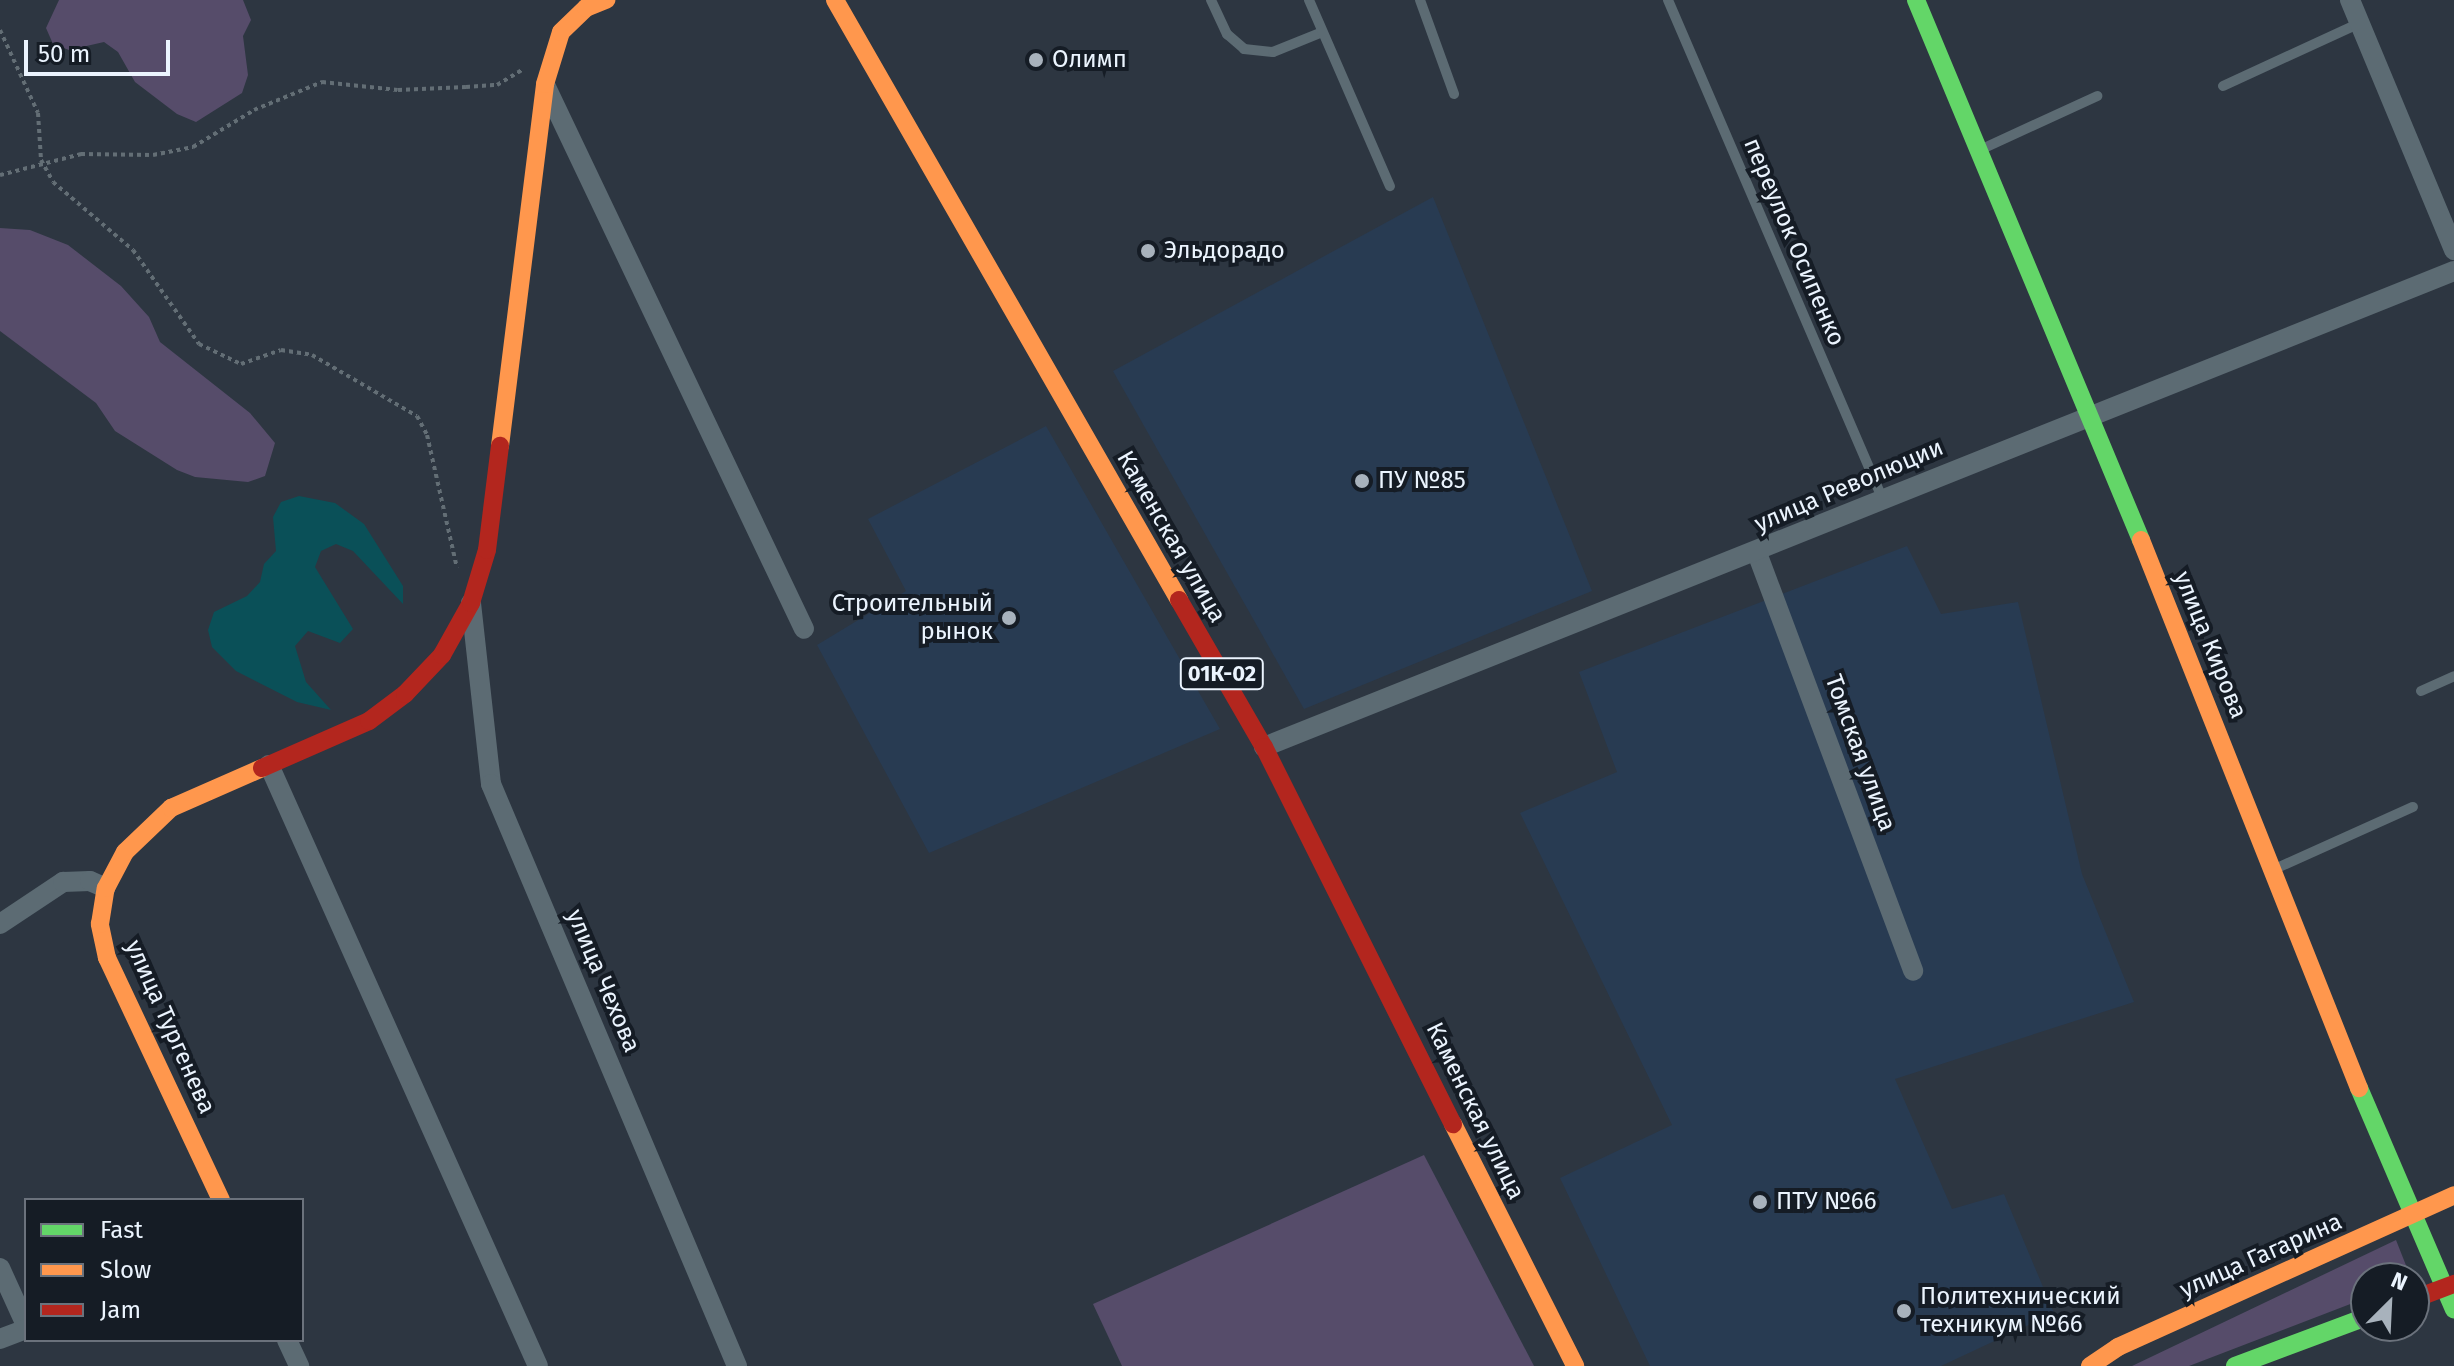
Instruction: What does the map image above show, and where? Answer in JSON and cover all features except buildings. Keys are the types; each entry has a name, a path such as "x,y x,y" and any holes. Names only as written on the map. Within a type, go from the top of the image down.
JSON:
{"street":[{"name":"улица Тургенева","path":"220,1198 107,958 100,924 106,888 125,852 171,808 369,721 405,694 442,655 471,603 487,550 545,84 561,32 586,8 606,0"},
{"name":"Каменская улица","path":"835,0 1264,747 1575,1366"},
{"name":"улица Кирова","path":"1916,0 2090,412 2275,869 2410,1215 2449,1286 2454,1310"},
{"path":"2350,0 2454,250"},
{"path":"545,84 804,629"},
{"name":"улица Революции","path":"1264,747 1757,553 2090,412 2454,271"},
{"name":"Томская улица","path":"1757,553 1913,971"},
{"name":"улица Чехова","path":"471,603 491,784 737,1366"},
{"path":"269,765 538,1366"},
{"path":"0,924 38,894 63,882 90,881 106,888"},
{"name":"улица Гагарина","path":"2090,1366 2118,1347 2454,1195"},
{"path":"0,1268 24,1322"},
{"path":"2430,1293 2449,1286"},
{"path":"2235,1366 2350,1323"},
{"path":"0,1339 24,1328"},
{"path":"288,1342 299,1366"}],"lane":[{"path":"1211,0 1227,34 1244,49 1273,52 1320,33"},
{"path":"1309,0 1320,33 1390,186"},
{"path":"1420,0 1454,94"},
{"name":"переулок Осипенко","path":"1668,0 1883,500"},
{"path":"2223,86 2360,23"},
{"path":"1979,150 2097,96"},
{"path":"2421,691 2454,676"},
{"path":"2275,869 2413,807"}],"path":[{"path":"0,30 38,113 41,160 53,182 133,250 188,330 218,357 241,364 281,350 298,351 391,397 417,416 427,435 453,560 471,603"},
{"path":"0,175 41,160 115,152 153,155 193,147 254,110 322,82 398,90 497,85 534,59"}],"shaded area":[{"path":"59,0 243,0 251,20 243,36 248,75 242,93 196,122 177,114 135,82 118,52 104,42 69,50 53,44 46,28"},
{"name":"ПУ №85","path":"1433,197 1592,591 1304,709 1113,371"},
{"path":"0,228 30,230 68,245 121,286 149,317 160,342 250,413 275,443 265,476 248,482 195,477 177,470 115,431 96,403 0,331"},
{"name":"Строительный рынок","path":"1046,426 1220,729 929,853 817,645 906,591 868,519"},
{"path":"299,496 335,503 364,524 403,586 403,604 353,551 336,544 321,551 315,567 353,629 340,643 308,631 295,646 306,682 331,710 297,702 236,671 212,647 208,630 214,612 247,596 260,582 264,564 276,551 273,517 281,502"},
{"path":"1907,546 1941,614 2018,602 2082,874 2134,1002 1895,1079 1952,1209 2004,1194 2054,1313 1941,1366 1650,1366 1560,1178 1672,1125 1520,813 1617,772 1579,672"},
{"path":"1424,1155 1534,1366 1122,1366 1093,1304"},
{"path":"2396,1240 2405,1262 2350,1262 2350,1304 2189,1366 2132,1366"}],"traffic: fast":[{"path":"1916,0 2141,540"},
{"path":"2359,1088 2454,1310"},
{"path":"2235,1366 2350,1323"}],"traffic: slow":[{"path":"500,446 545,84 561,32 586,8 606,0"},
{"path":"835,0 1179,600"},
{"path":"2141,540 2359,1088"},
{"path":"220,1198 107,958 100,924 106,888 125,852 171,808 262,768"},
{"path":"1453,1124 1575,1366"},
{"path":"2090,1366 2118,1347 2454,1195"}],"traffic: jam":[{"path":"262,768 369,721 405,694 442,655 471,603 487,550 500,446"},
{"path":"1179,600 1264,747 1453,1124"},
{"path":"2430,1293 2454,1284"}],"place":[{"name":"Олимп","path":"1036,60"},
{"name":"Эльдорадо","path":"1148,251"},
{"name":"ПУ №85","path":"1362,481"},
{"name":"Строительный рынок","path":"1009,618"},
{"name":"ПТУ №66","path":"1760,1202"},
{"name":"Политехнический техникум №66","path":"1904,1311"}]}
